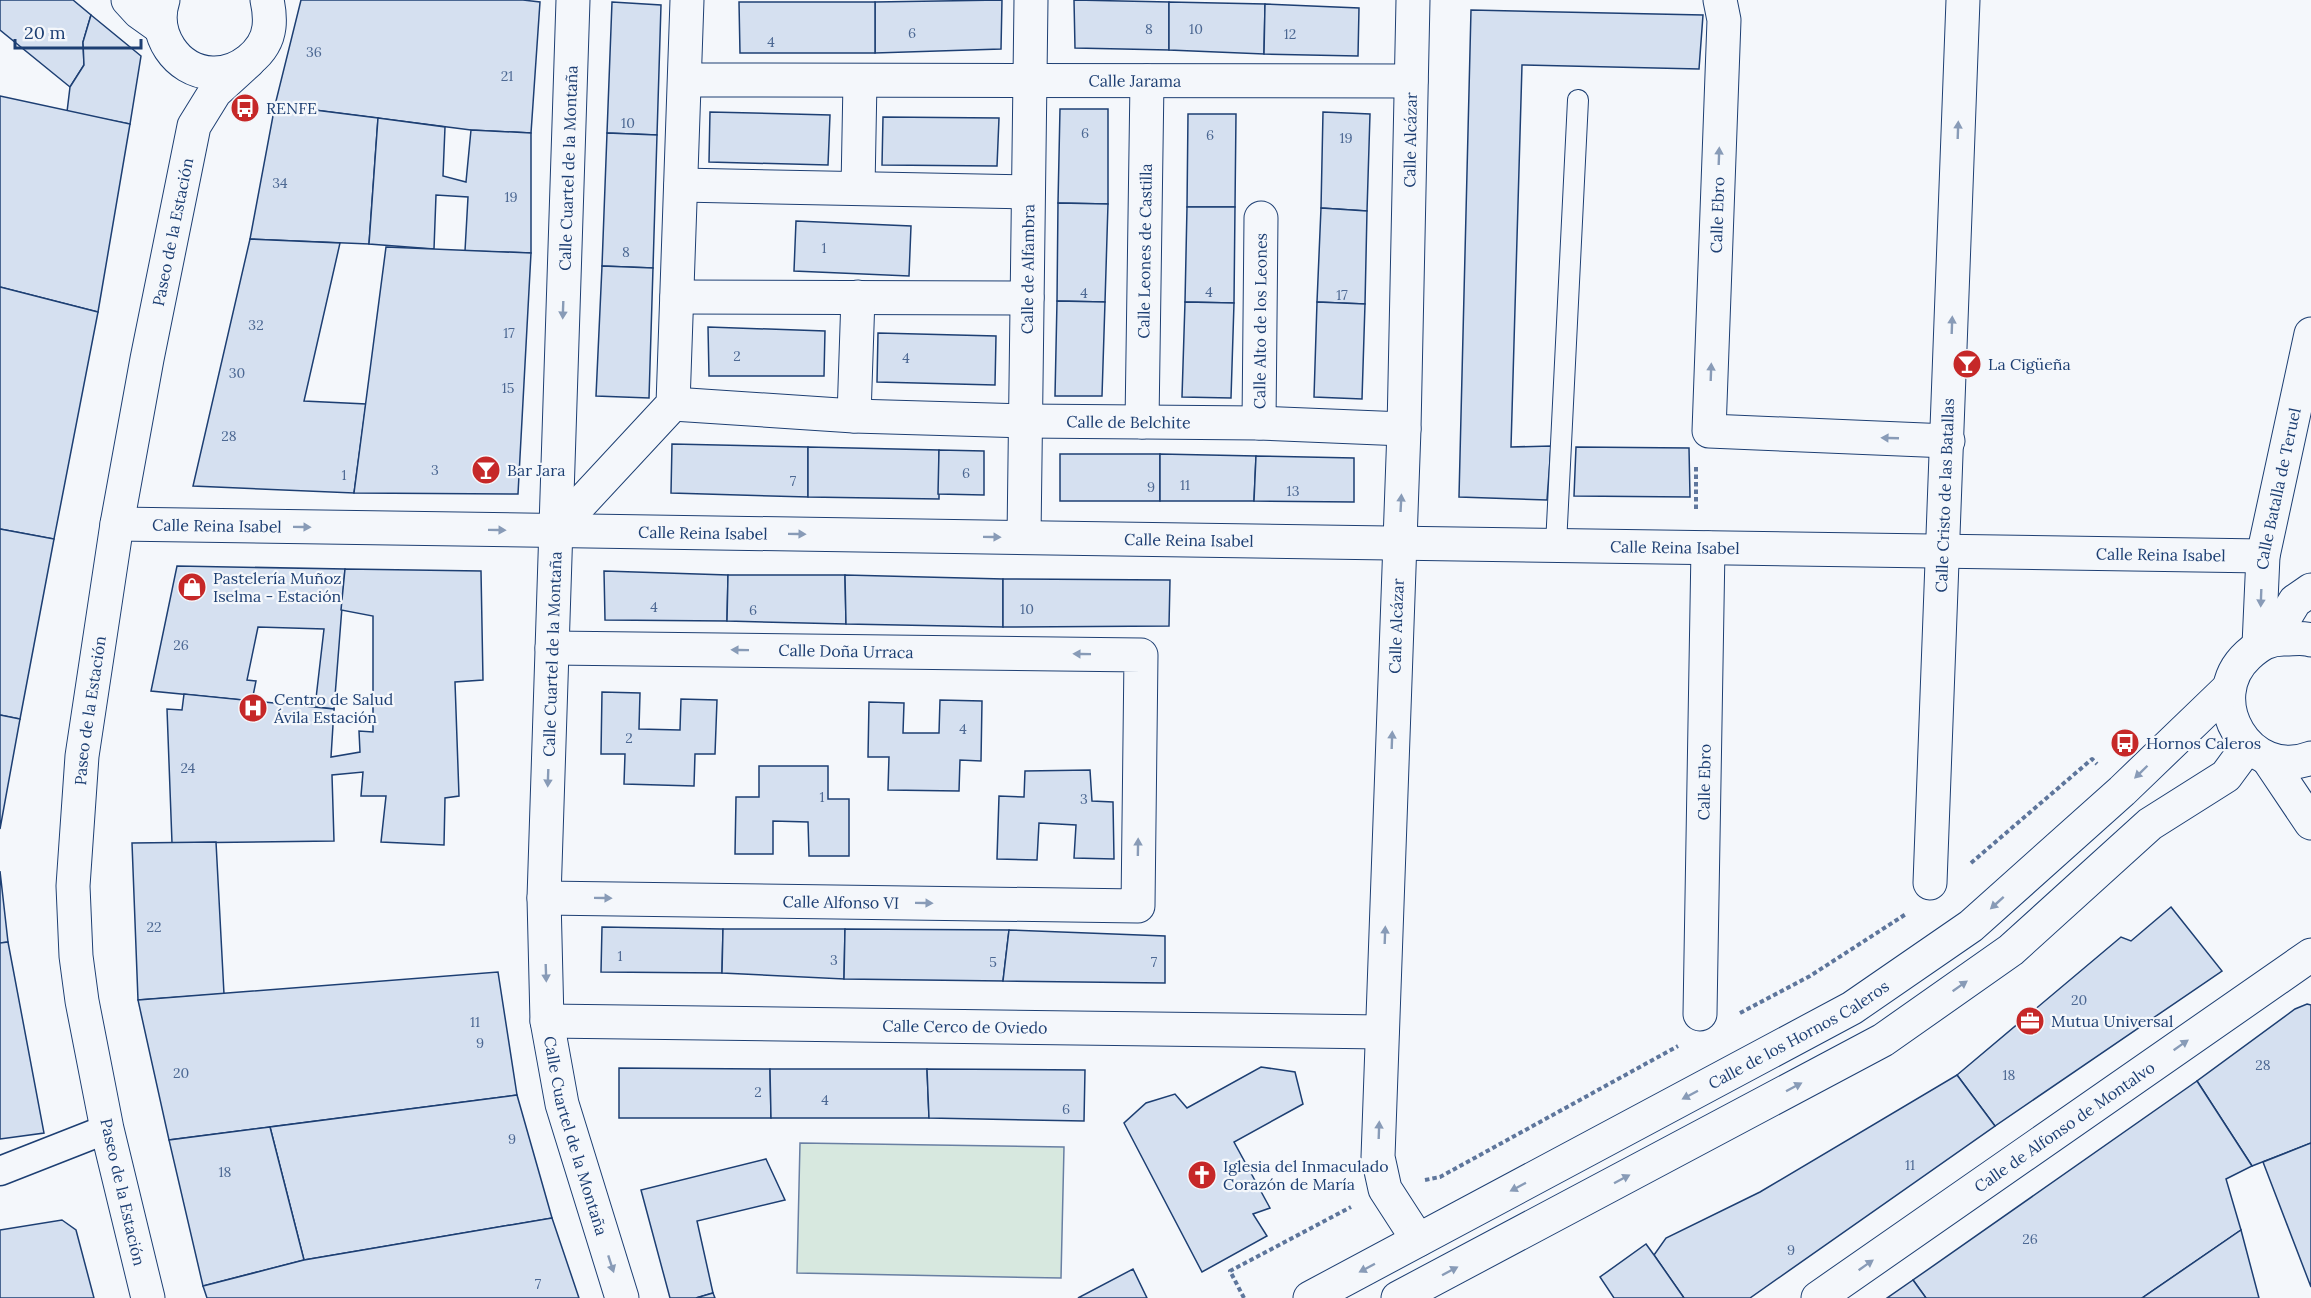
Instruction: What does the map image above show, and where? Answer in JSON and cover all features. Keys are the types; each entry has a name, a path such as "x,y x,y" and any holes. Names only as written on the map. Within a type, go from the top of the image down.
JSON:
{"street":[{"path":"128,0 139,12 162,14"},
{"name":"Paseo de la Estación","path":"148,1298 107,1129 82,1001 75,947 73,886 82,756 117,524 194,126 215,92 261,47 269,29 267,0"},
{"name":"Calle Cuartel de la Montaña","path":"573,0 544,898 548,1021 562,1104 622,1298"},
{"path":"556,531 673,404 687,0"},
{"name":"Calle de Alfambra","path":"1024,537 1031,0"},
{"name":"Calle Alcázar","path":"1413,0 1404,429 1378,1157 1385,1189 1418,1240"},
{"name":"Calle Ebro","path":"1709,430 1724,20 1720,0"},
{"name":"Calle Cristo de las Batallas","path":"1930,883 1963,0"},
{"name":"Paseo de la Estación","path":"162,14 167,45 179,60 194,126"},
{"path":"179,60 195,69 213,73 232,70 249,61"},
{"name":"Calle Jarama","path":"685,80 1411,81"},
{"path":"858,188 861,81"},
{"name":"Calle Leones de Castilla","path":"1142,422 1147,81"},
{"path":"681,184 1028,192"},
{"name":"Calle Alto de los Leones","path":"1259,423 1261,218"},
{"path":"677,297 1027,298"},
{"path":"854,416 858,297"},
{"name":"Calle Batalla de Teruel","path":"2266,642 2263,556 2311,334"},
{"name":"Calle de Belchite","path":"673,404 854,416 1025,421 1259,423 1404,429"},
{"path":"1709,430 1948,441"},
{"name":"Calle Reina Isabel","path":"117,524 2263,556"},
{"name":"Calle Ebro","path":"1700,1014 1702,548"},
{"path":"2310,818 2231,720 2229,688 2239,663 2266,642 2295,601 2311,590"},
{"path":"2266,642 2311,640"},
{"name":"Calle Doña Urraca","path":"552,648 1141,655 1138,906"},
{"name":"Calle de los Hornos Caleros","path":"1310,1298 1852,1008 1971,926 2122,791 2229,688"},
{"path":"1398,1298 1883,1040 2011,950 2150,824 2258,753 2298,763 2311,758"},
{"name":"Calle Alfonso VI","path":"544,898 1138,906"},
{"name":"Calle de Alfonso de Montalvo","path":"1818,1298 2311,956"},
{"name":"Calle Cerco de Oviedo","path":"548,1021 1382,1032"},
{"path":"0,1171 107,1129"}],"lane":[{"path":"1556,545 1578,100"}],"path":[{"path":"1702,548 1696,439 1709,430"}],"shaded area":[{"path":"800,1143 1064,1147 1061,1278 797,1273"}],"building":[{"path":"0,0 73,0 91,15 83,42 84,65 70,87 0,30"},
{"path":"301,0 523,0 540,2 531,133 471,130 275,105"},
{"path":"1002,0 1001,49 875,53 875,2"},
{"path":"1074,0 1169,2 1169,50 1075,48"},
{"path":"612,2 661,5 657,135 607,133"},
{"path":"739,2 875,2 875,53 740,53"},
{"path":"1169,2 1265,4 1264,54 1169,50"},
{"path":"1265,4 1359,8 1358,56 1264,54"},
{"path":"1471,10 1703,15 1699,69 1522,65 1511,447 1551,446 1547,500 1459,497"},
{"path":"91,15 141,56 130,124 67,112 70,87 84,65 83,42"},
{"path":"0,96 130,124 98,312 0,287"},
{"path":"275,105 378,118 369,244 250,239"},
{"path":"1060,109 1108,109 1108,204 1058,203"},
{"path":"710,112 830,115 828,165 709,162"},
{"path":"1323,112 1370,114 1367,211 1321,208"},
{"path":"1188,114 1236,114 1235,207 1187,207"},
{"path":"883,117 999,118 997,166 882,165"},
{"path":"378,118 445,127 443,176 466,182 471,130 531,133 531,253 465,251 468,197 436,195 434,249 369,244"},
{"path":"607,133 657,135 653,268 602,266"},
{"path":"1058,203 1108,204 1105,302 1057,301"},
{"path":"1187,207 1235,207 1234,303 1185,302"},
{"path":"1321,208 1367,211 1365,304 1317,302"},
{"path":"796,221 911,226 909,276 794,271"},
{"path":"250,239 340,243 304,401 366,404 354,493 193,486"},
{"path":"386,247 531,253 518,494 354,493"},
{"path":"602,266 653,268 649,398 596,396"},
{"path":"0,287 98,312 54,539 0,529"},
{"path":"1057,301 1105,302 1102,396 1055,396"},
{"path":"1185,302 1234,303 1231,398 1182,397"},
{"path":"1317,302 1365,304 1362,399 1314,397"},
{"path":"708,327 825,331 824,376 709,376"},
{"path":"878,333 996,336 995,385 877,382"},
{"path":"672,444 808,447 808,497 671,493"},
{"path":"808,447 939,450 939,499 808,497"},
{"path":"1576,447 1689,448 1690,497 1574,496"},
{"path":"939,450 984,451 984,495 938,494"},
{"path":"1060,454 1160,454 1160,501 1060,501"},
{"path":"1160,454 1256,456 1254,501 1160,501"},
{"path":"1256,456 1354,458 1354,502 1254,501"},
{"path":"0,529 54,539 20,719 0,715"},
{"path":"177,566 345,569 334,709 315,707 324,629 258,627 247,680 256,681 252,701 151,691"},
{"name":"Centro de Salud Ávila Estación","path":"345,569 481,571 483,680 455,682 459,796 445,798 444,845 381,842 386,796 361,796 363,772 332,775 334,841 172,843 167,709 182,710 184,694 334,709 331,757 360,752 359,731 373,732 373,616 341,610"},
{"path":"604,571 728,575 727,621 605,620"},
{"path":"728,575 845,575 846,624 727,621"},
{"path":"845,575 1003,579 1003,627 846,624"},
{"path":"1003,579 1170,580 1169,626 1003,627"},
{"path":"602,692 640,693 639,729 680,730 681,699 717,700 715,754 695,754 694,786 624,784 625,754 601,754"},
{"path":"940,700 982,701 981,761 960,760 959,791 888,790 889,757 868,757 869,702 904,703 903,733 939,733"},
{"path":"0,715 20,719 0,829"},
{"path":"759,766 828,766 828,799 849,799 849,856 809,856 808,822 773,821 773,854 735,854 736,797 759,797"},
{"path":"1090,770 1092,801 1113,802 1114,859 1074,858 1076,825 1039,823 1037,860 997,859 999,796 1024,797 1025,771"},
{"path":"216,842 224,994 138,1000 132,843"},
{"path":"0,871 8,942 0,943"},
{"path":"2171,907 2222,971 1995,1126 1957,1075 2121,937 2131,941"},
{"path":"602,927 723,929 722,973 601,972"},
{"path":"723,929 845,929 844,979 722,973"},
{"path":"845,929 1009,930 1003,981 844,979"},
{"path":"1009,930 1165,936 1165,983 1003,981"},
{"path":"8,942 44,1133 0,1139 0,943"},
{"path":"498,972 517,1095 169,1140 138,1000"},
{"path":"2307,1004 2311,1005 2311,1143 2252,1166 2197,1081 2295,1009"},
{"name":"Iglesia del Inmaculado Corazón de María","path":"1261,1067 1295,1072 1303,1104 1234,1142 1270,1208 1253,1214 1267,1236 1202,1272 1124,1123 1146,1103 1175,1094 1187,1108"},
{"path":"619,1068 770,1069 771,1118 619,1118"},
{"path":"770,1069 927,1069 929,1118 771,1118"},
{"path":"927,1069 1085,1070 1084,1121 929,1118"},
{"path":"1957,1075 1995,1126 1750,1298 1684,1298 1654,1255 1666,1238 1760,1192"},
{"path":"2197,1081 2252,1166 2226,1179 2241,1230 2142,1298 1926,1298 1913,1280"},
{"path":"517,1095 552,1218 304,1260 270,1127"},
{"path":"270,1127 304,1260 203,1286 169,1140"},
{"path":"2311,1143 2311,1287 2263,1162"},
{"path":"766,1159 785,1200 697,1221 713,1293 696,1298 670,1298 641,1190"},
{"path":"552,1218 579,1298 207,1298 203,1286 304,1260"},
{"path":"62,1220 76,1230 94,1298 0,1298 0,1230"},
{"path":"2241,1230 2259,1298 2142,1298"},
{"path":"1646,1244 1684,1298 1614,1298 1600,1277"},
{"path":"1133,1269 1147,1298 1078,1298"},
{"path":"1913,1280 1926,1298 1887,1298"},
{"path":"713,1293 715,1298 696,1298"}],"place":[{"name":"RENFE","path":"245,108"},
{"name":"La Cigüeña","path":"1967,364"},
{"name":"Bar Jara","path":"486,470"},
{"name":"Pastelería Muñoz Iselma - Estación","path":"192,587"},
{"name":"Centro de Salud Ávila Estación","path":"253,708"},
{"name":"Hornos Caleros","path":"2125,743"},
{"name":"Mutua Universal","path":"2030,1021"},
{"name":"Iglesia del Inmaculado Corazón de María","path":"1202,1175"}]}
